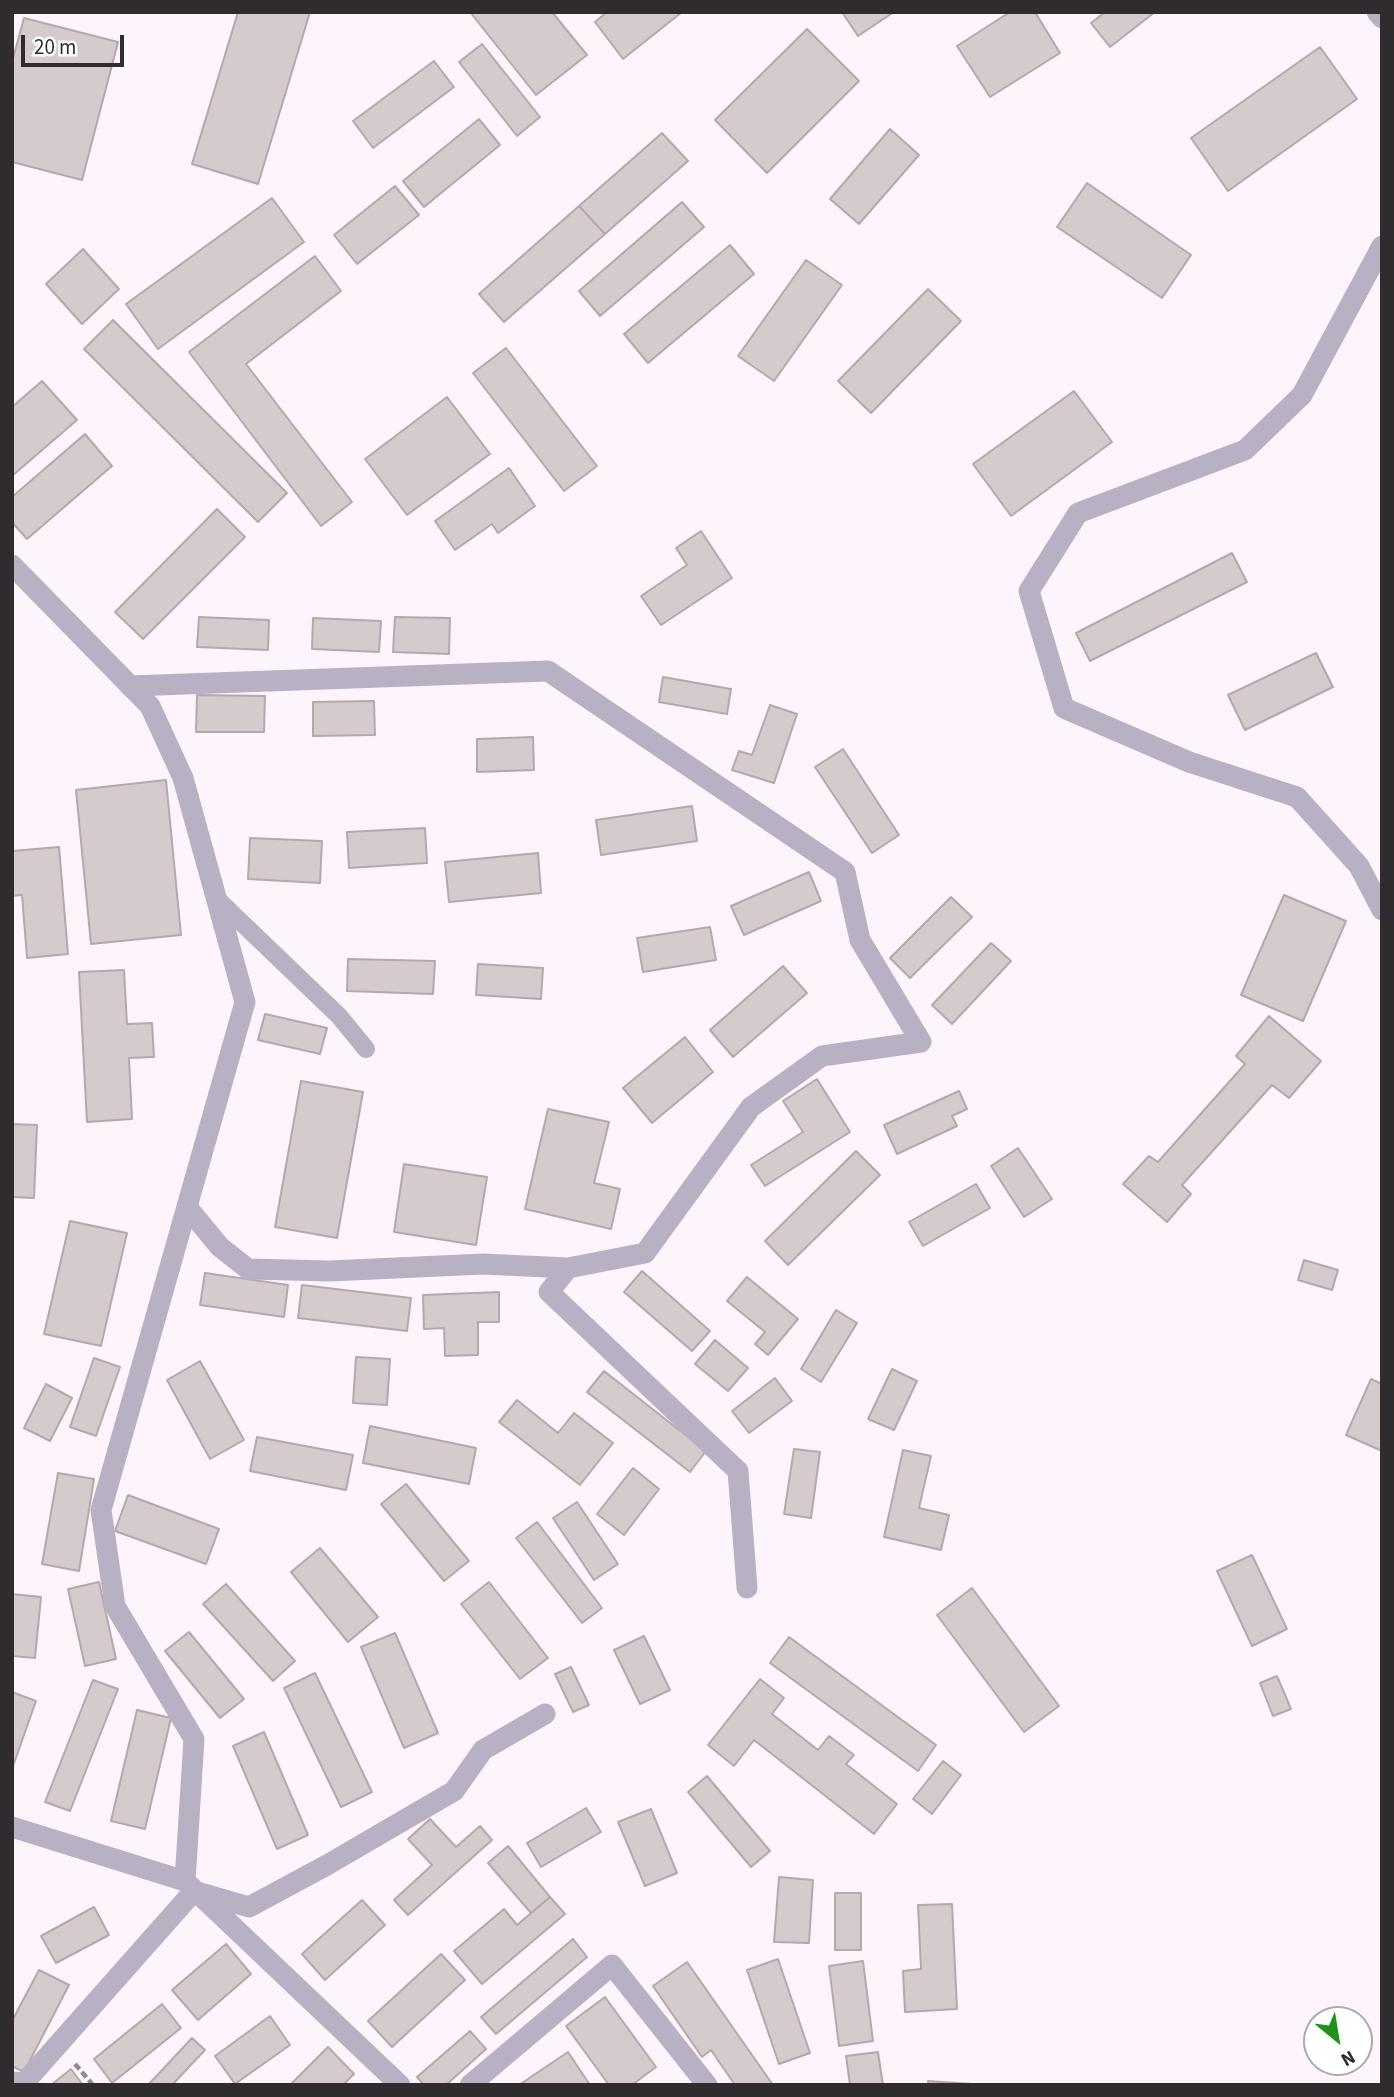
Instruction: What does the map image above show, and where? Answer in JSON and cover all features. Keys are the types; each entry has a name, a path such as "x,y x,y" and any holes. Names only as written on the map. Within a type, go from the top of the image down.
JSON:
{"street":[{"path":"1377,12 1382,18"},
{"path":"1382,246 1302,396 1245,450 1078,513 1029,591 1064,708 1189,762 1297,797 1359,866 1382,910"},
{"path":"12,565 150,706 183,778 244,1002 101,1510 115,1606 194,1739 190,1886 59,2046 24,2083 12,2082"},
{"path":"130,686 548,671 845,872 860,940 921,1042 822,1056 751,1108 645,1253 568,1268 483,1264 330,1271 248,1269 220,1247 187,1207"},
{"path":"568,1268 549,1292 738,1471 747,1588"},
{"path":"12,1827 249,1907 454,1791 483,1750 545,1714"},
{"path":"190,1886 400,2085"},
{"path":"470,2085 612,1965 707,2085"}],"lane":[{"path":"216,898 339,1016 366,1049"}],"building":[{"path":"238,12 310,12 258,184 192,164"},
{"path":"470,12 552,12 587,55 536,95"},
{"path":"607,12 682,12 623,59 595,22"},
{"path":"842,12 894,12 858,36"},
{"path":"1010,12 1035,12 1060,53 990,97 957,46"},
{"path":"1105,12 1155,12 1110,47 1091,23"},
{"path":"24,18 118,42 82,180 12,162 12,62"},
{"path":"807,29 859,81 767,173 715,120"},
{"path":"482,44 540,117 517,136 459,62"},
{"path":"1320,47 1357,99 1228,191 1191,138"},
{"path":"434,61 454,87 373,148 353,121"},
{"path":"479,119 500,145 424,207 403,181"},
{"path":"890,129 919,155 859,224 830,199"},
{"path":"662,133 688,161 605,234 579,206"},
{"path":"1087,183 1191,255 1162,298 1057,227"},
{"path":"395,186 419,215 357,264 334,235"},
{"path":"272,198 304,242 158,349 126,304"},
{"path":"682,202 704,227 600,316 579,291"},
{"path":"579,206 605,234 504,322 479,294"},
{"path":"730,245 754,274 648,363 624,334"},
{"path":"83,249 119,289 82,324 46,284"},
{"path":"315,256 341,291 246,364 352,502 321,526 189,352"},
{"path":"806,260 842,285 774,381 738,356"},
{"path":"928,289 961,321 871,413 838,381"},
{"path":"113,320 287,493 258,522 84,349"},
{"path":"506,348 597,466 564,491 473,373"},
{"path":"42,381 77,420 12,476 12,407"},
{"path":"1074,391 1112,442 1011,516 973,464"},
{"path":"447,397 490,454 407,515 365,459"},
{"path":"85,434 112,466 27,539 12,522 12,497"},
{"path":"509,468 535,506 498,533 492,524 455,550 435,521"},
{"path":"217,509 245,537 143,639 115,612"},
{"path":"701,531 732,578 661,625 641,596 687,565 676,548"},
{"path":"1232,553 1247,582 1090,661 1076,633"},
{"path":"199,617 269,620 268,650 197,647"},
{"path":"395,617 450,618 449,654 393,652"},
{"path":"313,618 381,621 379,652 312,649"},
{"path":"1316,653 1333,687 1245,730 1228,695"},
{"path":"663,677 731,689 727,714 659,702"},
{"path":"197,695 265,696 264,732 196,732"},
{"path":"374,701 375,735 313,736 313,702"},
{"path":"770,705 797,714 774,783 732,770 739,751 752,755"},
{"path":"533,737 534,770 477,772 477,739"},
{"path":"843,749 899,835 872,853 815,767"},
{"path":"166,780 181,935 91,944 76,790"},
{"path":"692,806 697,841 601,855 596,820"},
{"path":"425,828 427,863 349,868 347,832"},
{"path":"250,838 322,841 320,883 248,879"},
{"path":"59,847 68,954 27,958 22,895 12,896 12,851"},
{"path":"538,853 541,893 449,902 445,862"},
{"path":"809,872 821,901 744,935 731,906"},
{"path":"1284,895 1346,921 1303,1021 1241,995"},
{"path":"951,897 972,917 910,978 890,958"},
{"path":"710,927 716,960 643,972 637,938"},
{"path":"991,943 1011,961 952,1024 932,1005"},
{"path":"348,959 435,961 433,994 347,991"},
{"path":"478,964 543,968 541,999 476,995"},
{"path":"783,966 807,993 733,1057 710,1030"},
{"path":"124,970 127,1024 152,1023 154,1057 129,1058 132,1119 87,1122 79,972"},
{"path":"265,1014 327,1028 320,1054 258,1040"},
{"path":"1269,1016 1321,1061 1289,1098 1272,1085 1182,1185 1191,1194 1167,1222 1123,1184 1149,1156 1158,1162 1245,1064 1236,1056"},
{"path":"685,1037 713,1072 652,1123 623,1088"},
{"path":"817,1079 850,1132 765,1186 751,1165 803,1132 783,1101"},
{"path":"301,1081 363,1092 337,1238 275,1227"},
{"path":"959,1091 967,1109 952,1116 957,1126 897,1154 884,1125"},
{"path":"548,1109 609,1122 594,1183 620,1189 611,1229 525,1209"},
{"path":"12,1124 37,1125 34,1198 12,1197"},
{"path":"1018,1148 1052,1199 1024,1217 991,1166"},
{"path":"856,1151 880,1175 788,1265 765,1241"},
{"path":"404,1164 487,1177 476,1245 394,1232"},
{"path":"976,1184 990,1208 923,1246 909,1222"},
{"path":"70,1221 127,1233 101,1346 44,1334"},
{"path":"1304,1260 1338,1270 1332,1290 1298,1280"},
{"path":"642,1271 710,1331 692,1351 624,1292"},
{"path":"205,1273 288,1285 284,1317 200,1305"},
{"path":"747,1277 798,1319 768,1355 755,1344 765,1332 727,1301"},
{"path":"302,1285 411,1298 407,1331 298,1318"},
{"path":"499,1292 499,1322 478,1322 478,1355 445,1356 444,1328 424,1329 423,1295"},
{"path":"836,1310 857,1323 821,1382 801,1369"},
{"path":"715,1340 748,1368 728,1391 695,1364"},
{"path":"356,1357 390,1359 387,1405 353,1403"},
{"path":"94,1358 120,1367 96,1436 70,1427"},
{"path":"200,1361 244,1440 210,1459 167,1380"},
{"path":"892,1369 917,1381 894,1430 868,1419"},
{"path":"604,1371 706,1451 690,1472 587,1392"},
{"path":"775,1378 792,1401 749,1433 732,1411"},
{"path":"1371,1379 1382,1384 1382,1451 1346,1435"},
{"path":"46,1384 72,1398 50,1441 24,1428"},
{"path":"517,1400 558,1433 574,1413 613,1443 580,1485 499,1422"},
{"path":"370,1426 476,1448 469,1484 363,1463"},
{"path":"257,1437 353,1455 346,1490 250,1471"},
{"path":"794,1449 820,1452 811,1518 784,1514"},
{"path":"903,1450 931,1456 919,1508 949,1515 941,1550 884,1537"},
{"path":"633,1468 659,1489 624,1535 597,1514"},
{"path":"58,1473 94,1479 79,1571 42,1564"},
{"path":"406,1484 469,1561 444,1581 381,1504"},
{"path":"128,1495 219,1529 206,1564 115,1531"},
{"path":"577,1502 618,1564 594,1580 553,1518"},
{"path":"537,1522 602,1608 582,1623 516,1538"},
{"path":"320,1548 378,1617 348,1642 291,1572"},
{"path":"1252,1555 1287,1629 1252,1646 1217,1571"},
{"path":"99,1582 116,1659 85,1666 68,1589"},
{"path":"489,1582 548,1658 520,1679 461,1604"},
{"path":"226,1584 295,1661 273,1681 203,1604"},
{"path":"972,1588 1059,1706 1024,1732 937,1615"},
{"path":"12,1594 41,1597 35,1658 12,1656"},
{"path":"189,1632 244,1699 220,1718 165,1651"},
{"path":"395,1633 438,1733 404,1748 361,1647"},
{"path":"644,1636 670,1690 640,1704 614,1650"},
{"path":"789,1637 936,1745 918,1771 770,1663"},
{"path":"571,1667 589,1705 573,1712 555,1674"},
{"path":"315,1673 372,1792 341,1807 284,1688"},
{"path":"1277,1676 1291,1709 1273,1716 1260,1683"},
{"path":"760,1679 784,1698 772,1714 818,1750 829,1736 854,1755 846,1764 897,1804 874,1834 754,1740 734,1766 708,1745"},
{"path":"93,1680 118,1689 70,1811 45,1802"},
{"path":"12,1692 36,1701 12,1769"},
{"path":"137,1710 171,1718 145,1829 111,1821"},
{"path":"264,1732 308,1835 277,1849 233,1746"},
{"path":"943,1761 961,1775 932,1814 913,1799"},
{"path":"707,1776 770,1851 751,1867 688,1792"},
{"path":"586,1808 601,1832 541,1867 527,1843"},
{"path":"651,1809 677,1873 645,1886 618,1822"},
{"path":"430,1819 456,1847 480,1826 492,1840 408,1915 394,1900 432,1865 408,1839"},
{"path":"508,1846 550,1897 531,1913 488,1863"},
{"path":"779,1877 813,1880 809,1943 774,1942"},
{"path":"835,1893 861,1893 861,1950 835,1950"},
{"path":"550,1897 565,1914 482,1984 454,1951 504,1909 517,1925"},
{"path":"362,1900 385,1925 325,1980 302,1954"},
{"path":"952,1904 957,2009 905,2012 903,1971 921,1969 918,1905"},
{"path":"94,1907 109,1935 56,1963 41,1936"},
{"path":"573,1939 587,1957 496,2034 481,2017"},
{"path":"226,1944 251,1974 198,2020 172,1990"},
{"path":"441,1954 465,1980 392,2047 368,2021"},
{"path":"778,1959 810,2053 779,2064 747,1970"},
{"path":"863,1961 873,2041 839,2046 829,1966"},
{"path":"687,1962 773,2085 735,2085 711,2050 702,2057 653,1986"},
{"path":"39,1970 69,1985 24,2072 12,2066 12,2021"},
{"path":"605,1997 656,2067 632,2085 609,2085 566,2026"},
{"path":"162,2004 181,2028 112,2083 94,2059"},
{"path":"270,2016 290,2045 235,2084 215,2056"},
{"path":"470,2031 486,2049 446,2085 424,2085 417,2077"},
{"path":"192,2038 205,2050 172,2085 148,2085"},
{"path":"328,2047 354,2074 343,2085 290,2085"},
{"path":"568,2052 590,2085 519,2085"},
{"path":"878,2052 883,2085 850,2085 846,2056"},
{"path":"71,2069 83,2085 51,2085"},
{"path":"928,2081 972,2084 928,2085"}]}
